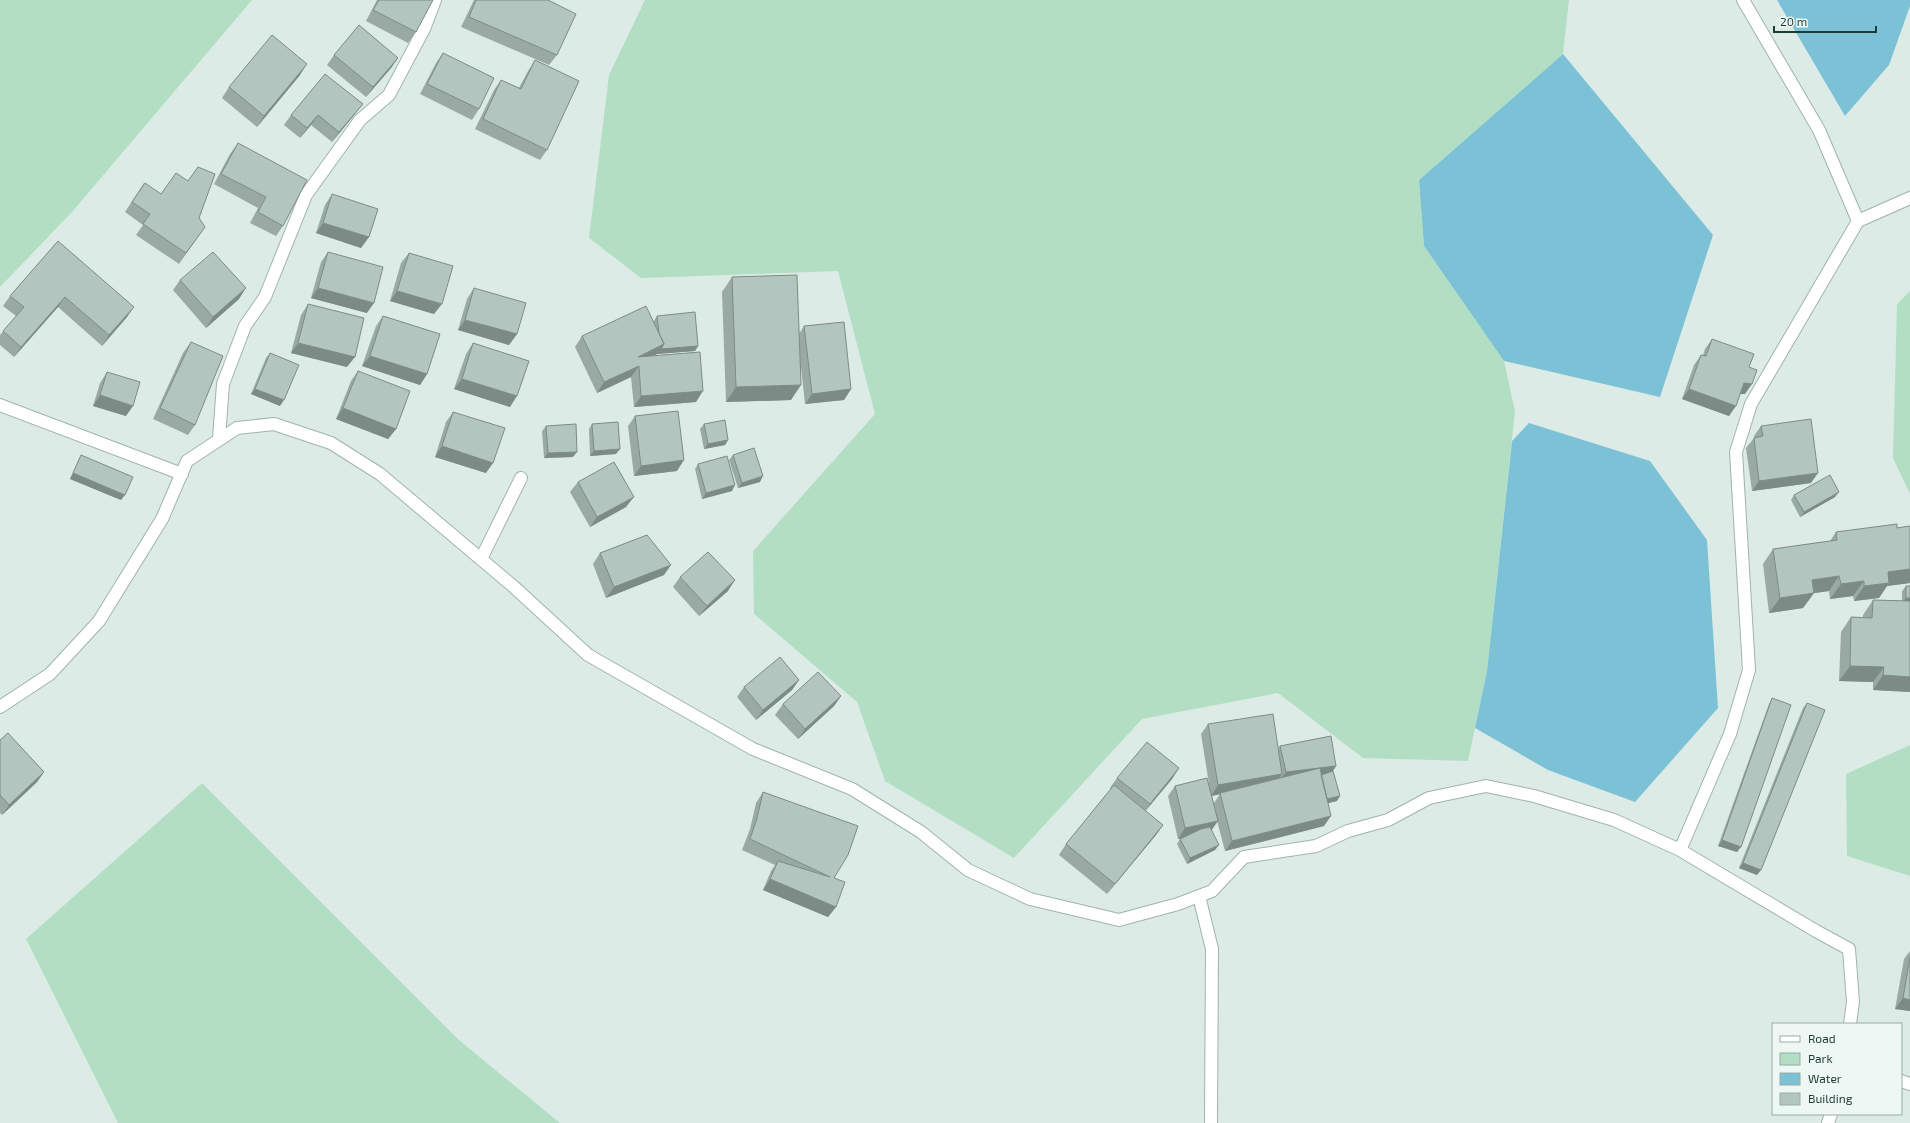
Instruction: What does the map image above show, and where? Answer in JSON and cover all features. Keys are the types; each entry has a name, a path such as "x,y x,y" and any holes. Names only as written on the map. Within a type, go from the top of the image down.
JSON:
{"street":[{"path":"219,438 222,384 245,326 265,297 306,195 360,120 389,95 424,29 435,0"},
{"path":"1743,0 1818,130 1858,221"},
{"path":"1680,850 1730,734 1749,670 1736,452 1750,404 1858,221 1910,198"},
{"path":"0,405 182,474"},
{"path":"0,707 50,674 99,621 162,519 187,461 219,438 236,428 274,424 331,443 380,474 482,559 588,655 753,749 852,789 921,832 968,870 1030,899 1120,920 1178,904 1212,891 1244,857 1316,846 1348,831 1388,820 1429,798 1486,786 1534,796 1614,820 1680,850 1809,927 1849,949 1853,1002 1850,1023"},
{"path":"482,559 521,478"},
{"path":"1199,896 1212,949 1211,1123"}],"green space":[{"path":"0,0 252,0 72,212 0,287"},
{"path":"645,0 1569,0 1563,54 1419,180 1424,246 1504,361 1515,411 1487,671 1468,761 1363,758 1278,693 1142,719 1014,858 885,781 857,702 754,614 753,551 875,414 838,271 641,278 589,238 609,75"},
{"path":"1910,291 1910,494 1893,458 1897,304"},
{"path":"1910,745 1910,876 1847,856 1846,774"},
{"path":"202,783 459,1040 560,1123 118,1123 26,939"}],"water":[{"path":"1777,0 1910,0 1910,6 1889,65 1845,116"},
{"path":"1563,54 1713,235 1660,397 1504,361 1424,246 1419,180"},
{"path":"1529,423 1650,461 1707,540 1718,708 1635,802 1548,770 1475,728 1487,671 1512,441"}],"building":[{"path":"379,0 433,0 416,32 373,10"},
{"path":"476,0 548,0 576,14 557,55 469,17"},
{"path":"359,25 398,58 373,87 334,55"},
{"path":"272,35 307,64 264,116 229,87"},
{"path":"443,53 494,78 479,109 427,84"},
{"path":"535,60 579,81 547,150 483,119 501,80 521,89"},
{"path":"325,74 363,104 339,132 318,115 307,128 291,115"},
{"path":"238,143 307,180 283,226 258,212 266,197 221,174"},
{"path":"198,167 215,174 199,218 205,227 186,253 143,224 150,214 132,202 145,183 161,194 176,173 188,181"},
{"path":"332,194 378,209 369,237 323,223"},
{"path":"58,241 134,307 109,335 65,297 21,347 3,331 24,307 10,296"},
{"path":"213,252 246,288 213,317 180,280"},
{"path":"328,252 383,267 374,303 318,288"},
{"path":"409,253 453,266 442,304 397,291"},
{"path":"797,275 801,385 736,387 732,277"},
{"path":"474,288 526,303 517,334 465,320"},
{"path":"308,304 364,318 355,357 298,343"},
{"path":"646,306 664,344 638,357 700,352 703,391 641,396 639,366 604,382 582,336"},
{"path":"695,312 698,346 661,349 664,344 659,333 657,316"},
{"path":"383,316 440,334 427,374 370,356"},
{"path":"844,322 851,389 812,394 804,326"},
{"path":"1712,339 1754,354 1749,367 1757,370 1752,384 1744,383 1736,406 1689,389 1701,355 1706,356"},
{"path":"191,342 223,356 195,425 160,408"},
{"path":"473,343 529,361 517,396 462,379"},
{"path":"270,353 299,365 284,400 255,389"},
{"path":"358,371 410,391 396,429 343,408"},
{"path":"107,372 140,382 133,406 100,395"},
{"path":"678,411 684,460 641,466 635,416"},
{"path":"453,412 505,428 493,463 442,446"},
{"path":"1811,419 1818,473 1759,481 1754,438 1763,436 1761,426"},
{"path":"725,420 728,440 708,444 704,424"},
{"path":"618,422 620,449 594,451 592,424"},
{"path":"576,424 577,452 548,453 546,426"},
{"path":"754,448 763,476 742,483 733,455"},
{"path":"81,455 133,477 125,495 73,473"},
{"path":"727,456 735,485 706,493 698,464"},
{"path":"614,462 634,497 597,517 578,482"},
{"path":"1830,475 1839,492 1804,512 1794,495"},
{"path":"1897,524 1897,528 1910,526 1910,569 1888,572 1889,583 1864,586 1864,581 1841,584 1839,576 1812,580 1814,593 1780,598 1773,549 1837,540 1836,532"},
{"path":"647,535 671,565 614,587 600,553"},
{"path":"708,552 735,580 707,606 680,577"},
{"path":"1906,586 1910,586 1910,598 1906,598"},
{"path":"1873,600 1910,601 1910,677 1883,675 1884,667 1850,666 1851,617 1872,618"},
{"path":"780,657 799,680 763,710 744,687"},
{"path":"818,672 841,696 805,729 783,704"},
{"path":"1772,698 1791,705 1741,847 1722,840"},
{"path":"1807,703 1825,710 1761,870 1743,863"},
{"path":"1273,714 1282,774 1218,785 1208,724"},
{"path":"8,733 44,772 9,805 0,795 0,740"},
{"path":"1331,736 1336,766 1286,772 1280,746"},
{"path":"1147,742 1179,768 1150,804 1117,778"},
{"path":"1320,768 1331,816 1232,841 1220,793"},
{"path":"1333,771 1340,796 1327,799 1321,775"},
{"path":"1207,778 1218,821 1185,828 1175,786"},
{"path":"1114,785 1163,825 1115,884 1066,844"},
{"path":"763,792 858,826 848,855 834,878 845,882 836,907 770,879 778,861 830,877 750,839"},
{"path":"1210,827 1219,845 1190,858 1180,839 1201,829"},
{"path":"1910,957 1910,1000 1903,998"}]}
